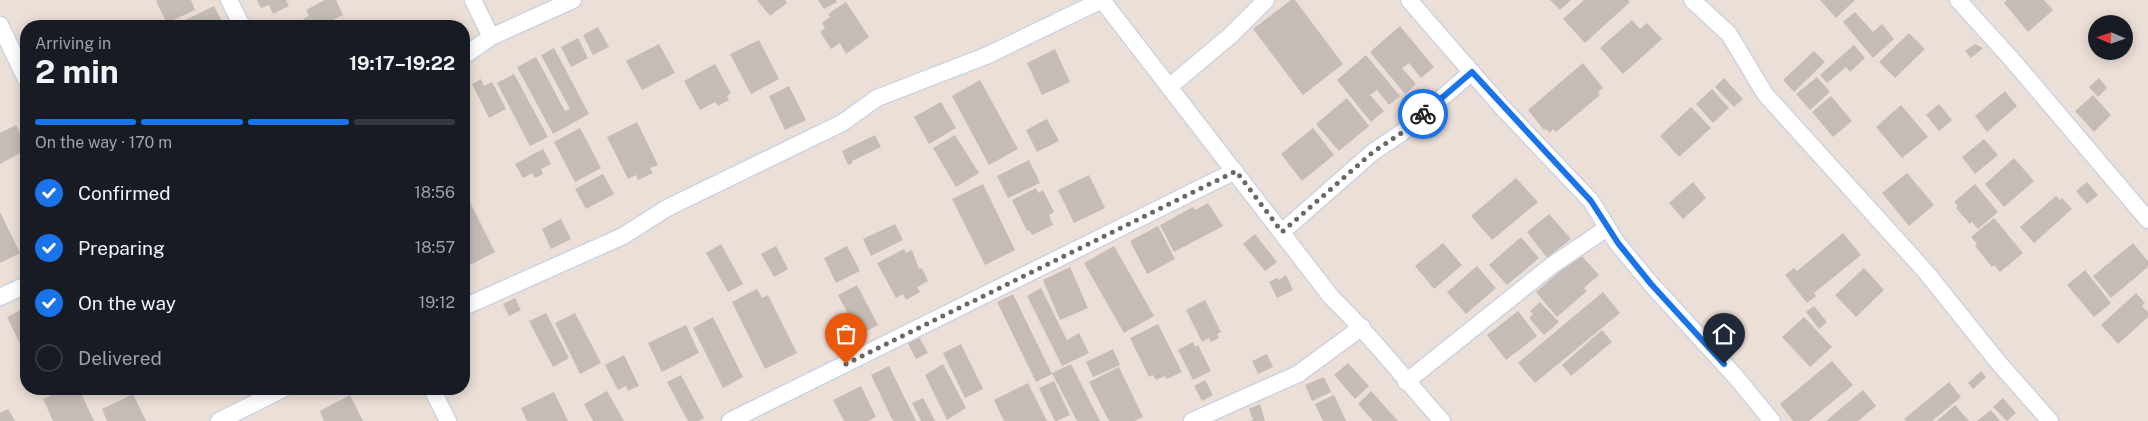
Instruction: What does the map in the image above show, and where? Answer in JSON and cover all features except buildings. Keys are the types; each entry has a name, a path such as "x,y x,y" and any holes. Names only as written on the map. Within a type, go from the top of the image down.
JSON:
{"street":[{"path":"229,0 239,20"},
{"path":"473,0 491,36"},
{"path":"470,52 491,36 573,0"},
{"path":"470,304 623,236 667,208 842,123 877,98 988,55 1102,0 1236,171 1332,298 1362,326 1406,382 1442,421"},
{"path":"1170,87 1231,35 1266,0"},
{"path":"1409,0 1472,72 1591,201 1606,228 1651,284 1736,377 1772,421"},
{"path":"1692,0 1729,34 1765,94 1926,272 1998,362 2050,421"},
{"path":"1958,0 2014,62 2148,220"},
{"path":"0,25 5,47 20,70"},
{"path":"1282,232 1373,152 1400,134 1472,72"},
{"path":"730,421 1236,171"},
{"path":"1406,382 1551,266 1606,228"},
{"path":"0,298 20,288"},
{"path":"1192,421 1298,374 1362,326"},
{"path":"219,421 271,395"},
{"path":"435,395 448,421"}],"way so far":[{"path":"846,364 1236,171 1282,232 1373,152 1400,134 1423,114"}],"route":[{"path":"1423,114 1472,72 1591,201 1606,228 1651,284 1724,364"}]}
